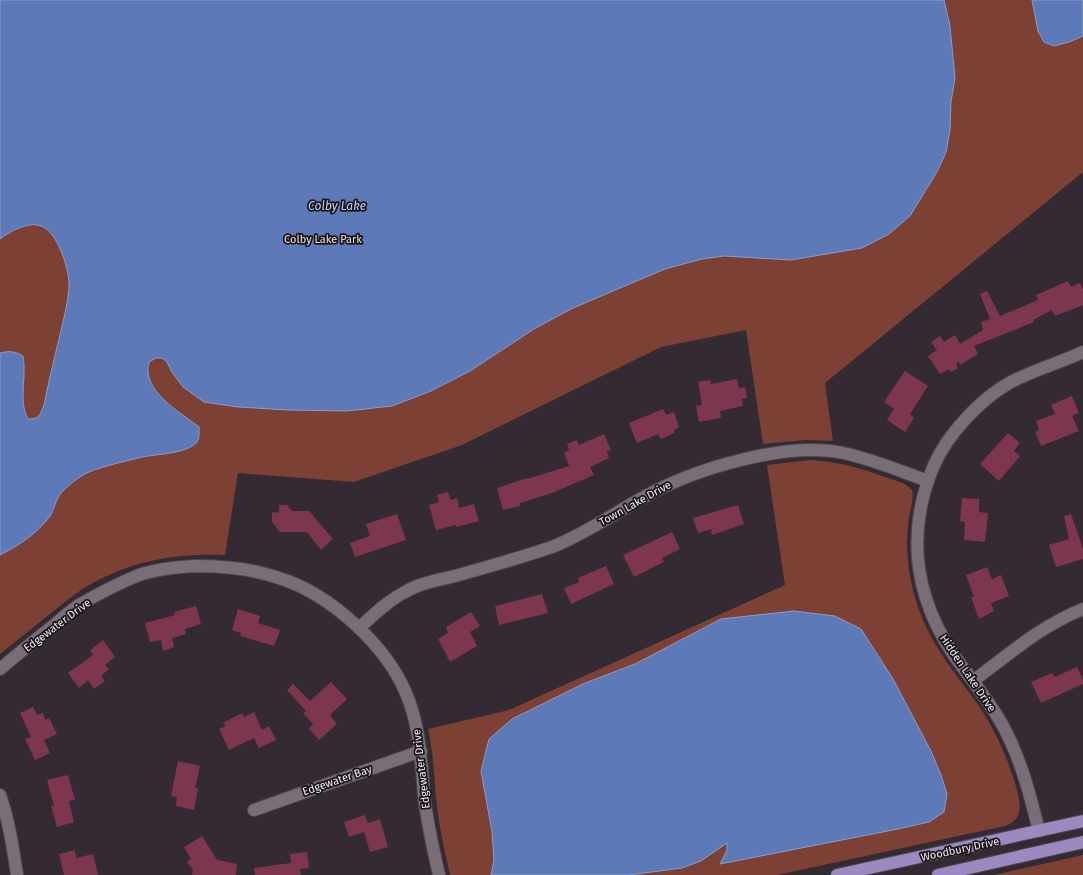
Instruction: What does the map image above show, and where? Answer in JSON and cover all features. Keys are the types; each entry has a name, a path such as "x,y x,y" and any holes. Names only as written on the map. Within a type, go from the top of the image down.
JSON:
{"main road":[{"name":"Woodbury Drive","path":"837,875 1083,821"},
{"name":"Woodbury Drive","path":"938,875 1083,842"}],"street":[{"name":"Hidden Lake Drive","path":"1038,831 1027,786 1004,728 991,706 939,631 927,604 920,578 917,553 917,529 920,510 928,481 941,450 961,423 985,401 1010,383 1083,352"},
{"name":"Town Lake Drive","path":"359,628 387,603 406,591 427,583 527,556 555,546 582,533 671,483 700,472 742,460 786,452 814,450 842,452 870,460 928,481"},
{"name":"Edgewater Drive","path":"0,668 78,606 112,587 140,575 174,567 209,566 246,570 280,578 311,592 338,609 359,628 391,666 406,693 415,723 421,751 428,828 439,875"},
{"path":"973,681 1035,634 1069,614 1083,609"},
{"name":"Edgewater Bay","path":"254,810 421,751"},
{"path":"0,795 11,834 17,875"}],"green space":[{"name":"Colby Lake","path":"0,0 1083,0 1083,172 825,383 833,441 806,440 763,444 746,330 661,347 462,445 354,482 238,473 225,555 170,557 135,565 118,571 84,588 0,654"},
{"path":"810,460 836,463 859,468 905,484 912,490 913,498 909,517 907,541 909,571 916,600 927,629 934,642 945,660 981,709 992,727 1005,754 1020,802 1019,814 1012,823 1005,826 777,875 450,875 438,817 433,759 428,729 509,710 785,585 767,465"},
{"path":"1083,855 1083,875 994,875"}],"water":[{"name":"Colby Lake","path":"0,0 944,0 950,26 955,78 951,102 950,130 946,152 938,170 910,216 889,234 862,248 791,260 724,256 702,259 665,269 573,308 534,329 470,371 431,391 392,406 347,411 288,410 238,407 204,402 183,387 167,362 162,358 156,358 149,362 148,373 151,382 156,391 164,400 199,427 197,442 186,449 179,451 142,457 101,468 72,482 61,493 50,516 40,528 14,548 0,555 0,353 12,352 23,356 23,396 25,412 28,419 37,417 44,405 66,310 69,281 66,264 59,246 50,232 45,228 28,225 15,230 0,239"},
{"path":"1032,0 1083,0 1083,36 1054,46 1044,42 1038,31"},
{"path":"794,611 835,616 861,629 893,679 931,751 947,794 944,812 929,822 720,864 727,850 727,843 701,861 682,868 629,875 491,875 494,860 492,832 481,771 489,739 512,719 585,683 635,664 721,619"}],"building":[{"path":"1068,281 1071,287 1080,283 1083,290 1083,305 1055,316 1052,310 1033,320 1034,322 974,346 978,354 960,365 959,362 956,364 958,368 951,372 949,369 940,374 928,356 937,350 931,342 940,336 944,342 955,335 960,344 983,330 981,322 990,319 980,294 987,291 1000,316 1038,300 1036,295"},
{"path":"905,371 928,386 910,414 914,418 905,432 887,420 894,409 884,402"},
{"path":"737,379 739,388 745,387 747,398 742,399 743,406 720,411 721,418 699,422 696,406 702,405 698,382 710,380 711,384"},
{"path":"1072,396 1079,413 1072,416 1079,431 1041,446 1035,432 1039,430 1036,421 1055,414 1051,405"},
{"path":"663,409 666,415 674,412 679,427 674,430 674,433 661,439 658,434 637,443 629,423"},
{"path":"1008,433 1020,443 1014,451 1020,456 999,481 980,464"},
{"path":"604,434 611,450 607,451 609,458 590,467 594,475 552,493 520,503 520,506 503,510 497,488 569,466 564,453 569,450 567,444 577,440 579,445"},
{"path":"448,492 451,500 457,498 459,508 474,504 479,521 436,530 429,505 439,502 437,495"},
{"path":"962,498 979,499 979,512 988,513 985,542 964,540 965,522 960,521"},
{"path":"279,505 287,505 292,511 309,511 333,539 321,550 307,532 280,532 272,522 272,512 279,513"},
{"path":"738,505 744,524 712,535 711,529 698,533 693,518"},
{"path":"397,514 406,540 355,557 350,543 370,536 366,524"},
{"path":"1071,514 1083,549 1083,559 1056,567 1049,545 1069,539 1064,516"},
{"path":"672,532 680,549 662,558 664,562 634,577 623,555"},
{"path":"606,566 614,584 571,604 564,588 579,582 578,578"},
{"path":"987,567 992,579 1001,575 1009,596 991,603 994,611 979,619 971,597 974,597 966,575"},
{"path":"542,594 548,613 499,625 495,606"},
{"path":"196,606 201,624 185,629 186,634 172,638 174,647 163,651 161,640 150,642 145,623 175,615 174,612"},
{"path":"238,609 260,616 258,623 280,630 274,646 240,636 241,633 232,630"},
{"path":"471,612 480,626 470,632 477,646 450,662 438,639 448,633 446,627"},
{"path":"103,640 115,657 105,665 109,669 101,676 105,681 94,689 88,680 79,688 68,673 93,655 90,650"},
{"path":"1077,667 1083,680 1083,684 1041,703 1031,682 1052,673 1055,677"},
{"path":"331,682 347,699 330,715 337,724 319,740 309,729 313,724 303,713 306,711 287,690 293,684 310,701"},
{"path":"33,707 37,715 43,713 45,720 49,718 57,734 44,740 50,753 35,760 25,739 31,737 20,713"},
{"path":"254,712 262,730 269,726 276,740 259,748 254,738 229,750 219,729 226,726 223,723 242,713 244,717"},
{"path":"178,761 200,766 195,788 198,788 194,810 176,806 177,797 171,796"},
{"path":"68,775 75,800 69,801 74,822 57,827 51,806 54,806 47,780"},
{"path":"365,815 368,823 380,819 388,847 370,852 364,832 349,837 344,822"},
{"path":"202,836 217,860 237,864 236,875 192,875 193,870 187,862 191,859 184,847"},
{"path":"75,850 76,858 93,854 98,875 64,875 59,854"},
{"path":"307,852 309,868 300,869 301,875 255,875 254,868 291,863 290,854"}],"park label":[{"name":"Colby Lake Park","path":"323,239"}]}
